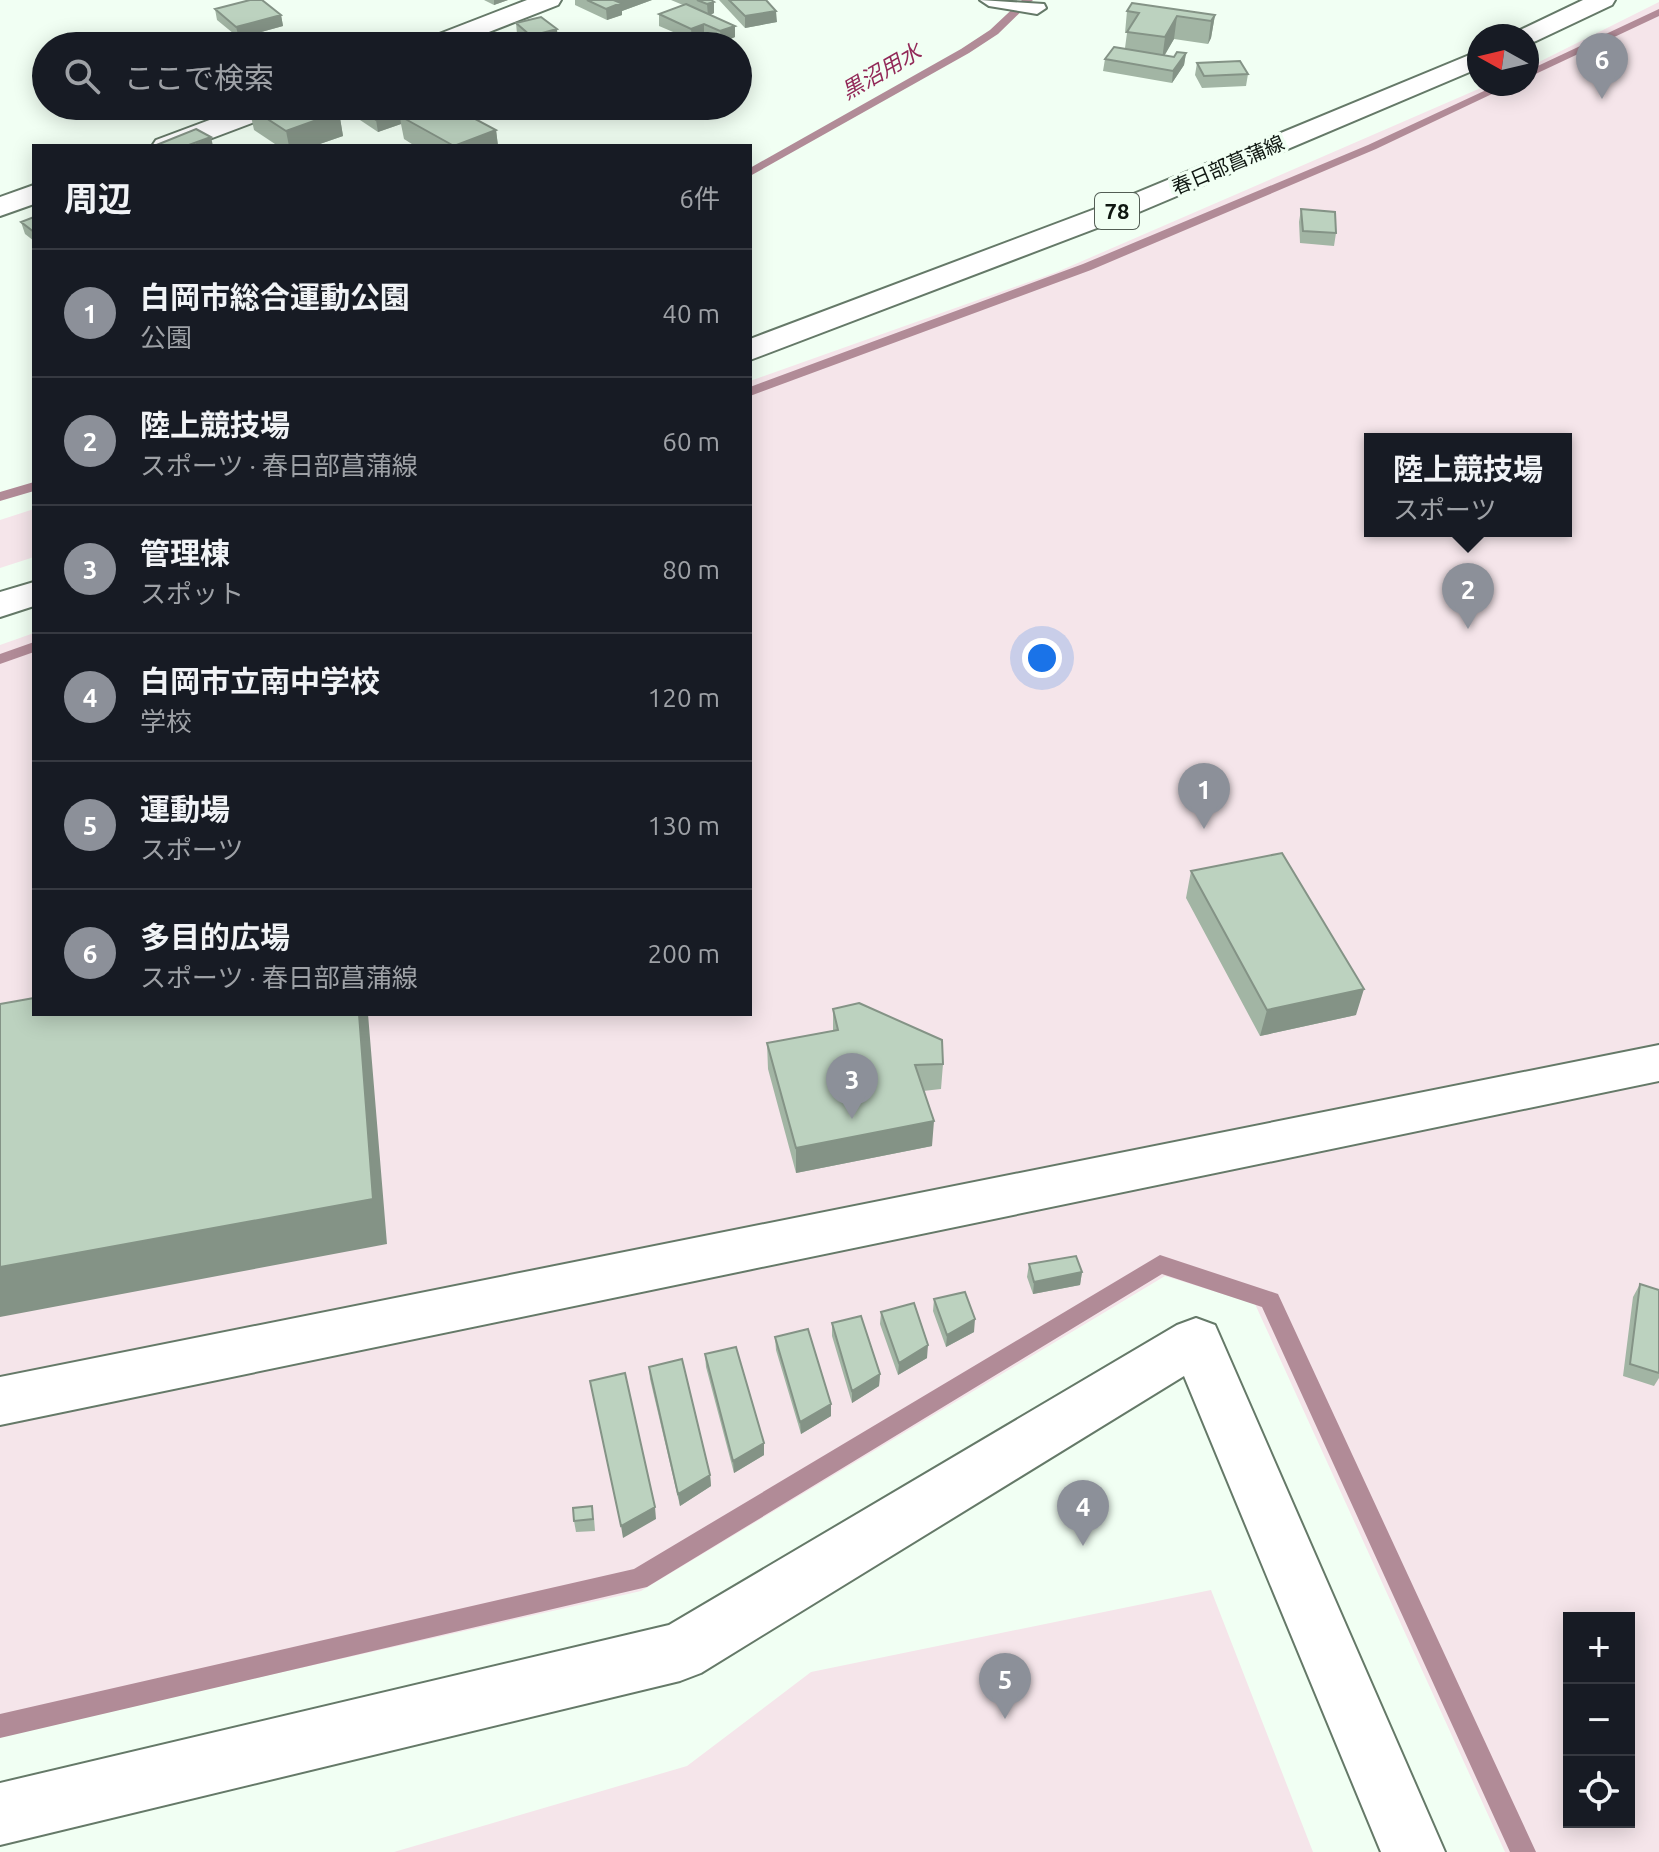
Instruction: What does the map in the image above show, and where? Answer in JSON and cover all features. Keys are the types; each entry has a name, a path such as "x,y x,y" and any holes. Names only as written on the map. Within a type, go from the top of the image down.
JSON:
{"street":[{"path":"466,32 549,0"},
{"path":"1539,30 1603,0"},
{"name":"春日部菖蒲線","path":"752,349 1129,206 1467,64"},
{"path":"171,144 235,120"},
{"path":"0,207 32,195"},
{"path":"0,605 32,594"},
{"path":"0,1401 1659,1063"},
{"path":"0,1814 680,1652 1196,1341 1413,1852"}],"lane":[{"path":"989,0 1033,7"}],"shaded area":[{"path":"1659,2 1659,1852 1505,1852 1255,1304 1165,1276 641,1591 0,1736 0,645 32,634 32,1016 752,1016 752,380 1057,272 1467,94 1539,96 1539,62"},
{"path":"32,510 32,558 0,568 0,520"},
{"path":"1211,1590 1313,1852 394,1852 687,1766 811,1672"}],"building":[{"path":"262,0 281,15 236,27 215,9"},
{"path":"587,0 619,0 616,1 621,3 606,9"},
{"path":"729,0 766,0 776,11 745,16"},
{"path":"1132,3 1215,15 1211,21 1177,16 1165,37 1127,32 1139,13 1127,11"},
{"path":"686,4 735,26 720,31 704,24 691,29 659,14"},
{"path":"541,17 557,29 526,32 516,23"},
{"path":"1114,47 1174,57 1177,52 1186,53 1173,71 1105,59"},
{"path":"1240,61 1248,74 1204,76 1197,63"},
{"path":"269,120 317,120 286,131"},
{"path":"407,120 477,120 496,130 459,144 450,144"},
{"path":"196,129 211,137 192,144 159,144"},
{"path":"1301,209 1335,212 1336,233 1303,231"},
{"path":"32,218 32,230 21,222"},
{"path":"1282,853 1364,989 1267,1010 1191,871"},
{"path":"32,998 32,1016 359,1016 373,1199 0,1267 0,1004"},
{"path":"859,1003 942,1040 943,1064 915,1065 934,1121 796,1148 767,1043 838,1030 833,1009"},
{"path":"1076,1256 1082,1272 1034,1282 1029,1264"},
{"path":"1640,1284 1659,1290 1659,1373 1630,1364"},
{"path":"965,1292 975,1319 947,1335 934,1299"},
{"path":"914,1303 928,1345 899,1363 881,1312"},
{"path":"861,1316 880,1374 852,1391 832,1323"},
{"path":"808,1329 831,1404 800,1422 775,1337"},
{"path":"736,1347 764,1443 733,1461 705,1354"},
{"path":"682,1359 710,1475 678,1494 649,1367"},
{"path":"625,1373 655,1507 621,1526 590,1381"},
{"path":"592,1506 593,1519 574,1521 573,1508"}],"waterway":[{"name":"黒沼用水","path":"752,172 965,51 994,32 1028,0"},
{"path":"1539,69 1659,12"},
{"path":"752,391 1087,267 1372,147 1482,96"},
{"name":"黒沼用水","path":"0,497 32,487"},
{"path":"0,659 32,648"},
{"path":"0,1726 639,1579 1160,1264 1270,1300 1523,1852"}],"place":[{"name":"多目的広場","path":"1602,99"},
{"name":"陸上競技場","path":"1468,629"},
{"name":"白岡市総合運動公園","path":"1204,829"},
{"name":"管理棟","path":"852,1119"},
{"name":"白岡市立南中学校","path":"1083,1546"},
{"name":"運動場","path":"1005,1719"}]}
